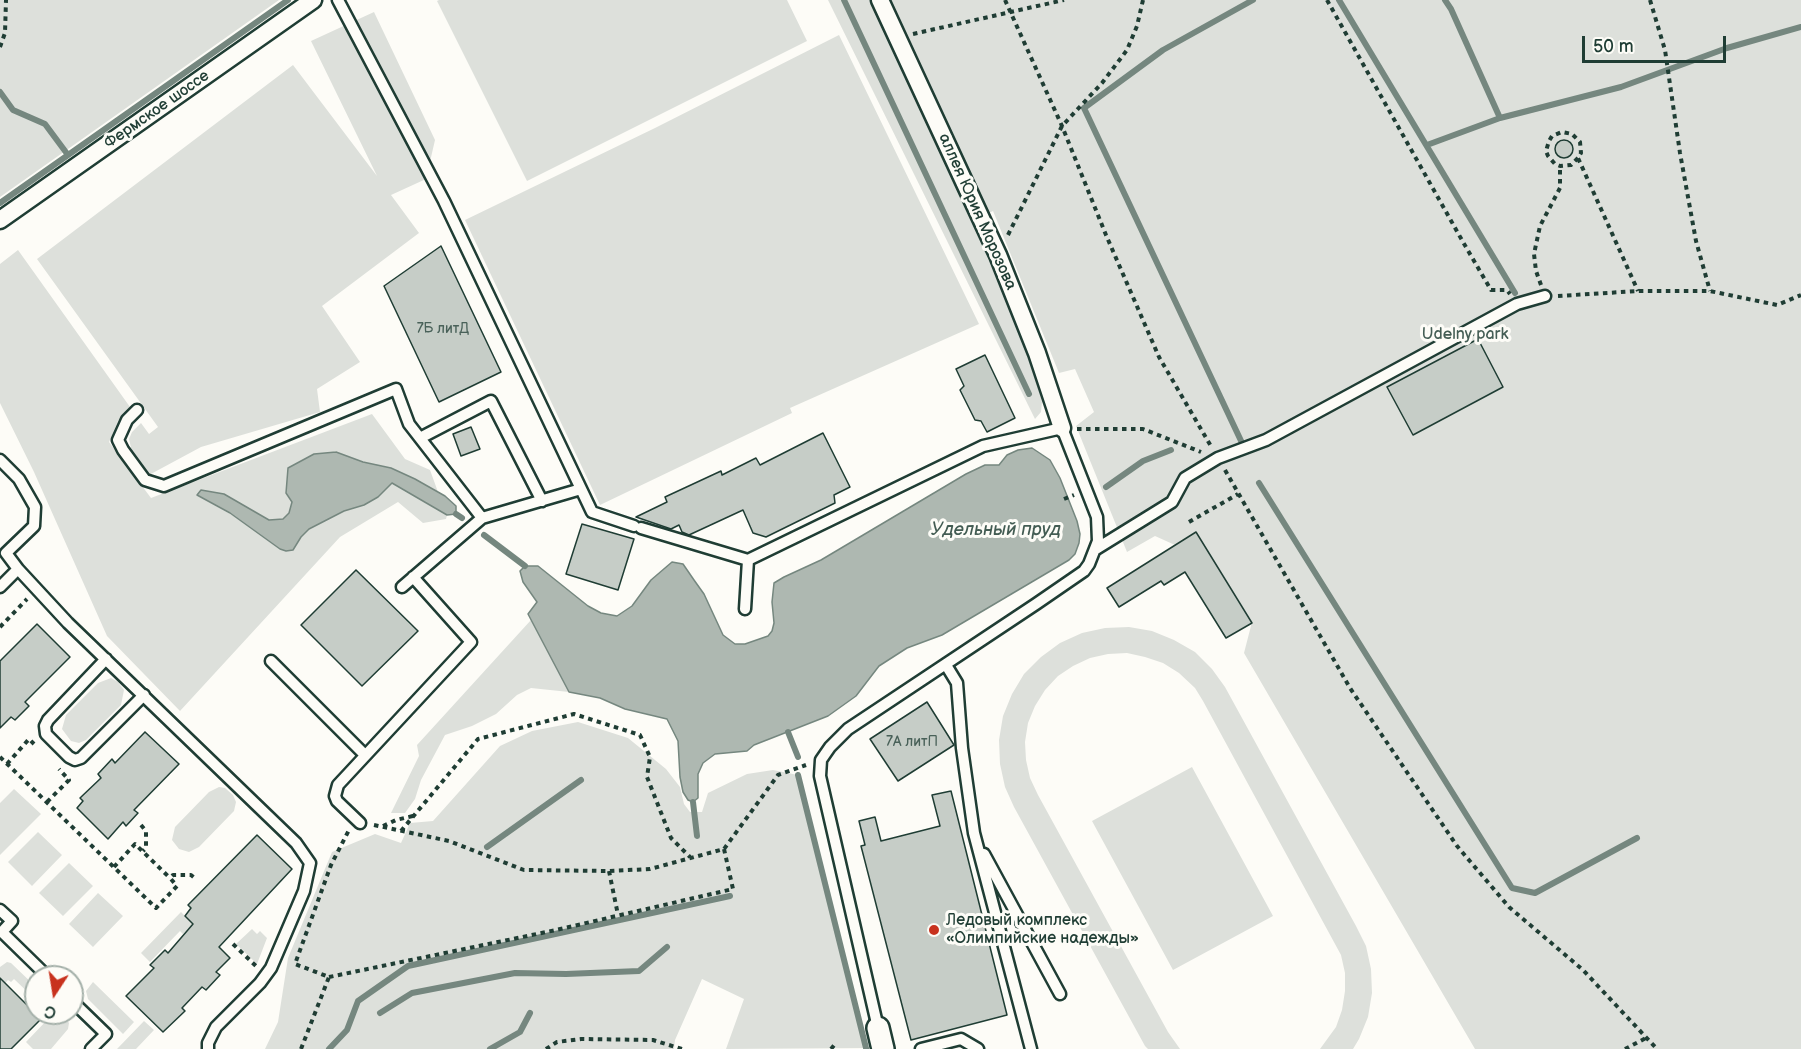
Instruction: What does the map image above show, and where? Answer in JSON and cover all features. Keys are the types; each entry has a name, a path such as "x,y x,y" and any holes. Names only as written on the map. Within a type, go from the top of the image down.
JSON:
{"street":[{"name":"Фермское шоссе","path":"0,220 314,0"},
{"name":"аллея Юрия Морозова","path":"880,0 998,255 1037,353 1062,428"},
{"path":"878,1028 883,1049"}],"lane":[{"path":"338,0 444,201 592,512 748,560 983,446 1062,428 1097,517 1099,533 1096,549 1084,571 848,729 821,760 820,776 878,1028"},
{"path":"1096,549 1172,502 1185,478 1218,458 1266,440 1517,304 1545,297"},
{"path":"137,410 127,420 118,440 145,480 164,486 396,389 409,424 482,518"},
{"path":"420,438 491,401 542,501"},
{"path":"0,460 19,479 35,507 34,526 6,554 36,589 106,659 296,843 310,863 304,891 271,968 260,983 216,1027 208,1043 208,1049"},
{"path":"402,586 482,518 581,489"},
{"path":"745,609 748,560"},
{"path":"0,587 18,569"},
{"path":"360,823 339,804 335,796 338,785 471,642 413,577"},
{"path":"106,659 48,720 45,726 46,734 69,757 75,760 81,758 144,695"},
{"path":"271,661 365,755"},
{"path":"946,665 957,684 962,748 975,837 1030,1049"},
{"path":"975,837 1060,994"},
{"path":"0,910 12,921 1,933 35,965"},
{"path":"84,1013 106,1034 91,1049"},
{"path":"921,1049 961,1039 978,1049"}],"path":[{"path":"0,47 5,33 6,0"},
{"path":"1005,0 1062,126 1106,236 1159,357 1350,688 1457,846 1509,907 1584,970 1657,1049"},
{"path":"897,38 1064,0"},
{"path":"998,255 1062,126 1102,83 1127,50 1137,26 1143,0"},
{"path":"1327,0 1491,290 1507,290 1517,304"},
{"path":"1650,0 1665,50 1696,241 1710,291"},
{"path":"1567,132 1576,138 1581,148 1578,158 1571,165 1560,166 1551,161 1546,152 1549,141 1557,134 1567,132"},
{"path":"1578,158 1638,291"},
{"path":"1560,166 1560,188 1540,226 1534,254 1536,271 1545,297 1638,291 1710,291 1777,305 1801,295"},
{"path":"1062,428 1143,429 1218,458"},
{"path":"1189,522 1238,494"},
{"path":"1064,499 1069,496"},
{"path":"0,627 36,589"},
{"path":"401,831 478,739 574,714 640,735 650,757 647,777 671,838 690,858"},
{"path":"7,764 29,739 41,751"},
{"path":"0,757 156,908 177,886 135,844 114,867"},
{"path":"724,849 733,889 329,976 295,964 331,865 351,826 360,823 449,841 524,870 650,869 724,849 777,775 821,760"},
{"path":"46,802 69,780 55,765"},
{"path":"382,827 396,820 414,816"},
{"path":"141,825 146,831 146,848 142,851"},
{"path":"609,871 618,915"},
{"path":"170,878 173,875 191,875 196,879"},
{"path":"233,944 257,968"},
{"path":"301,1049 329,976"},
{"path":"1624,1049 1647,1037"},
{"path":"546,1049 557,1042 581,1039 653,1040 682,1049"},
{"path":"831,1049 836,1043"}],"green space":[{"path":"0,0 279,0 0,197"},
{"path":"787,0 807,41 527,181 437,1"},
{"name":"Udelny park","path":"828,0 1801,0 1801,1049 1475,1049 1244,653 1252,622 1196,532 1175,545 1155,536 1127,552 1076,426 1094,412 1075,369 1059,373 993,211 972,221 1029,356 1042,402 1041,412 1035,419"},
{"path":"374,12 435,140 426,179 391,195 419,233 322,306 360,362 317,389 320,412 201,447 149,475 132,452 129,439 141,423 149,434 158,427 37,259 293,65 377,176 311,41"},
{"path":"839,35 979,324 790,408 792,413 600,505 465,220"},
{"path":"18,250 130,407 118,421 109,442 151,498 372,414 405,459 430,470 438,492 391,468 363,462 292,502 289,513 283,519 269,520 224,494 197,495 293,550 309,529 344,511 364,505 378,497 392,483 447,515 446,519 423,523 398,502 340,537 180,711 107,636 34,472 0,403 0,264"},
{"path":"531,620 569,692 531,688 517,695 496,714 472,726 445,735 421,780 415,799 405,813 391,813 419,756 417,745"},
{"path":"1129,627 1152,631 1174,640 1195,652 1212,669 1225,687 1356,926 1366,946 1371,969 1372,993 1368,1017 1353,1049 1320,1049 1336,1027 1342,1010 1345,973 1341,955 1203,701 1195,688 1179,673 1163,663 1127,653 1090,658 1058,676 1045,690 1028,723 1025,742 1030,778 1038,795 1168,1032 1180,1049 1148,1049 1145,1046 1014,807 1005,787 1000,764 999,740 1003,716 1024,674 1060,643 1082,633 1105,628"},
{"path":"111,678 118,682 124,690 121,705 86,740 79,743 71,741 62,729 66,715 98,683"},
{"path":"578,722 628,738 666,769 680,787 684,804 690,812 702,812 708,793 747,774 773,770 798,775 866,1048 726,1049 744,999 702,979 675,1040 674,1049 265,1049 278,1022 288,958 332,852 375,834 401,843 410,823 433,821 500,746 532,731"},
{"path":"1192,767 1273,916 1173,970 1092,821"},
{"path":"219,787 225,788 233,795 236,802 234,811 199,847 189,852 179,849 172,840 175,827 209,792"},
{"path":"14,789 41,814 0,855 0,803"},
{"path":"38,832 62,855 32,886 8,862"},
{"path":"69,863 93,886 63,916 39,893"},
{"path":"98,893 123,916 93,947 69,924"},
{"path":"181,912 193,924 183,934 180,931 150,962 141,953"},
{"path":"252,929 257,934 260,931 267,938 257,964 236,944"},
{"path":"7,962 11,963 24,975 24,989 14,979 11,982 8,980 0,989 0,967"},
{"path":"93,982 134,1022 123,1034 88,999 86,991"},
{"path":"144,1021 154,1030 136,1049 117,1049"},
{"path":"42,1025 69,1025 68,1029 51,1049 33,1049 26,1042"}],"water":[{"name":"Удельный пруд","path":"1032,448 1050,460 1060,478 1080,534 1075,554 1069,560 942,635 907,648 879,666 856,696 828,716 754,745 747,751 715,754 703,763 698,774 698,798 693,802 688,800 683,792 678,741 667,719 625,709 600,698 569,692 528,614 537,602 523,582 520,571 525,566 538,566 588,606 601,613 617,616 632,606 651,580 672,562 683,564 704,594 723,635 735,644 745,644 768,636 772,631 774,583 821,560 966,474 985,465 999,465 1007,455 1018,450"},
{"path":"336,452 363,462 391,468 415,479 445,496 456,506 456,514 447,515 392,483 378,497 364,505 344,511 309,529 293,550 286,551 230,513 197,495 201,490 224,494 269,520 283,519 289,513 292,502 286,493 288,468 314,454"}],"building":[{"path":"1560,140 1568,140 1573,145 1571,156 1560,158 1555,153 1555,145"},
{"path":"441,246 501,372 439,402 384,286"},
{"path":"1478,339 1503,387 1413,435 1387,387"},
{"path":"985,355 1015,418 987,432 981,421 975,420 960,390 964,386 956,369"},
{"path":"471,427 480,449 461,456 453,434"},
{"path":"823,433 850,487 834,495 835,503 766,537 753,533 743,510 689,535 682,532 679,525 671,529 636,517 667,502 665,497 721,471 722,475 756,458 760,465"},
{"path":"582,524 634,539 618,590 566,574"},
{"path":"1196,532 1252,623 1226,638 1185,572 1164,585 1161,581 1119,607 1107,588"},
{"path":"356,570 418,631 362,686 301,625"},
{"path":"37,624 70,657 25,702 29,706 15,720 11,717 0,728 0,661"},
{"path":"927,702 954,745 898,781 870,739"},
{"path":"145,732 179,764 134,810 138,813 126,826 123,822 108,839 77,808 83,801 80,798 101,778 98,774 112,759 115,763"},
{"name":"Ледовый комплекс «Олимпийские надежды»","path":"951,791 1007,1015 911,1040 861,846 865,845 859,821 875,817 881,841 940,826 932,795"},
{"path":"257,835 292,869 219,947 230,958 216,972 220,975 206,990 202,987 182,1008 185,1011 163,1032 126,996 154,968 150,965 165,950 168,953 193,924 185,916 191,908 188,905"},
{"path":"0,978 24,1002 24,1025 35,1025 11,1049 0,1049"}],"waterway":[{"path":"0,203 288,0"},
{"path":"844,0 1029,394"},
{"path":"1243,445 1084,108 1163,50 1253,0"},
{"path":"1339,0 1515,293"},
{"path":"1445,0 1500,118"},
{"path":"1427,145 1500,118 1621,87 1727,48 1801,27"},
{"path":"0,92 13,110 45,124 68,155"},
{"path":"1106,487 1143,461 1171,450"},
{"path":"1259,483 1512,888 1535,893 1637,838"},
{"path":"456,514 462,518"},
{"path":"484,535 525,566"},
{"path":"788,732 798,757"},
{"path":"798,775 866,1048"},
{"path":"487,847 581,780"},
{"path":"693,802 697,836"},
{"path":"329,1049 347,1030 358,1001 408,966 730,896"},
{"path":"380,1013 412,993 515,973 566,974 639,971 667,947"},
{"path":"490,1049 520,1032 530,1013"}],"place":[{"name":"Ледовый комплекс «Олимпийские надежды»","path":"934,930"}]}
